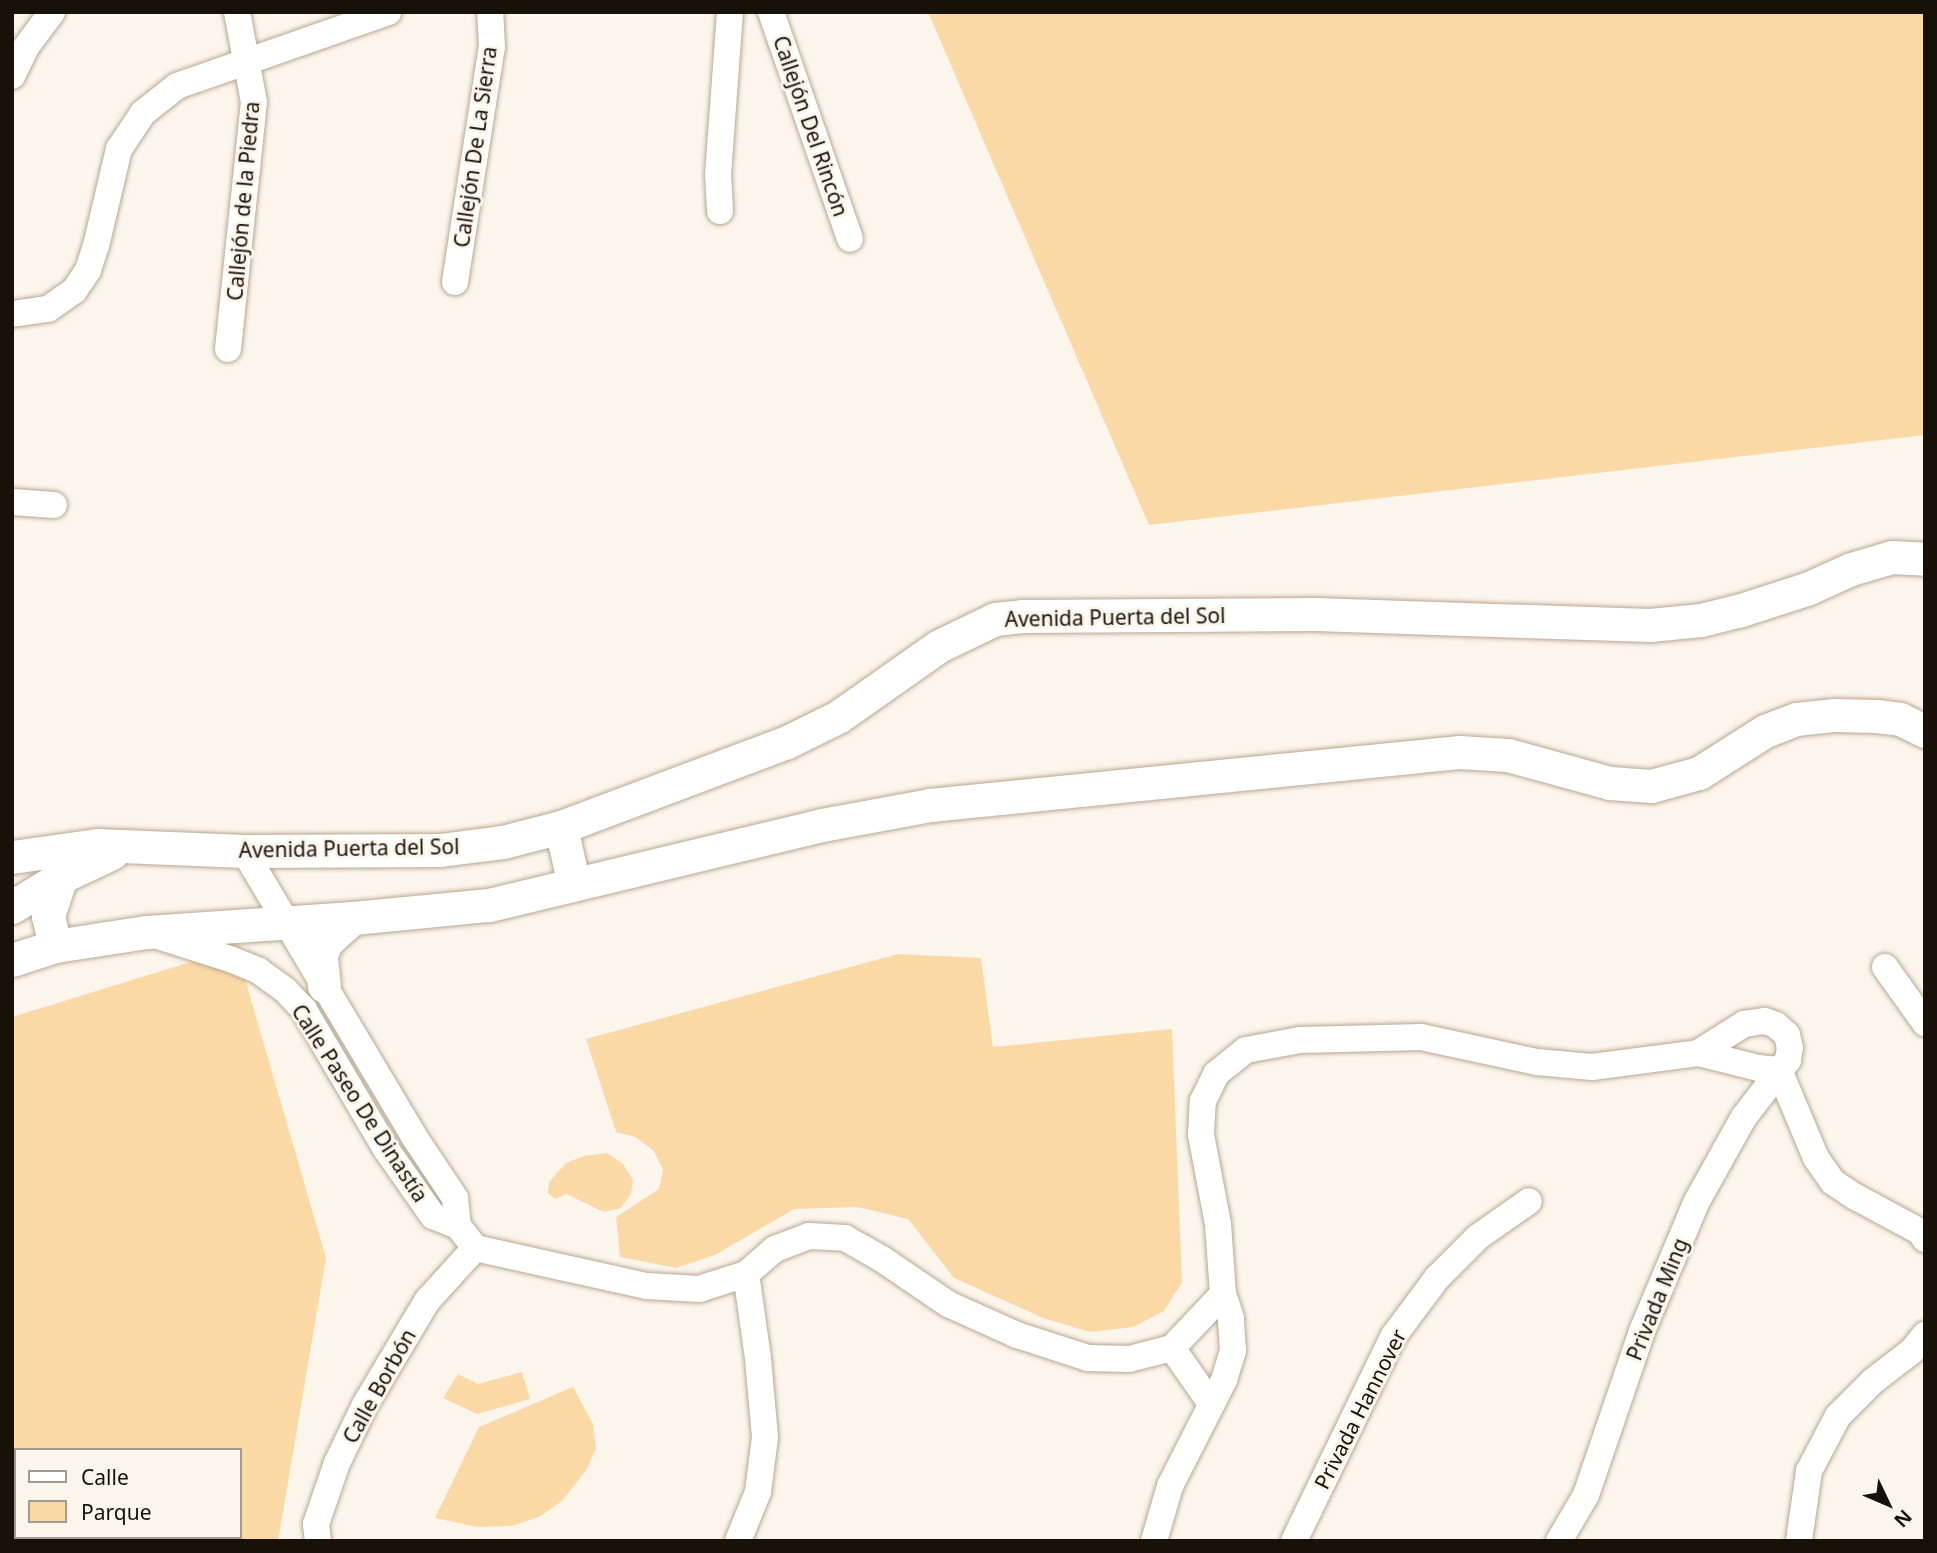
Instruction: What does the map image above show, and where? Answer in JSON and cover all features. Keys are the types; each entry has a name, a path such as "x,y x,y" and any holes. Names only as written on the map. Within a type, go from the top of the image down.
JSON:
{"street":[{"path":"12,76 26,47 52,12"},
{"name":"Callejón de la Piedra","path":"228,349 254,102 237,12"},
{"path":"12,314 48,309 74,292 88,270 119,149 143,113 177,86 388,12"},
{"name":"Callejón De La Sierra","path":"455,282 492,47 490,12"},
{"path":"720,211 718,175 730,12"},
{"name":"Callejón Del Rincón","path":"771,12 850,239"},
{"path":"12,502 54,505"},
{"name":"Avenida Puerta del Sol","path":"12,856 97,845 244,851 440,850 503,842 561,827 785,743 838,717 939,646 995,619 1022,616 1078,618 1315,614 1650,625 1701,620 1738,611 1809,587 1851,569 1892,558 1925,559"},
{"path":"12,960 55,946 147,932 353,918 489,905 822,825 930,805 1459,752 1508,755 1610,783 1651,786 1699,773 1765,731 1796,719 1835,715 1877,716 1899,719 1925,731"},
{"path":"561,827 573,885"},
{"path":"12,907 61,877 124,847"},
{"name":"Calle Paseo De Dinastía","path":"244,851 455,1198 458,1226"},
{"path":"55,946 48,916 61,877"},
{"path":"324,986 321,955 326,942 353,918"},
{"name":"Calle Paseo De Dinastía","path":"147,932 230,958 259,971 285,990 304,1010 386,1149 433,1216 458,1226 475,1248"},
{"path":"1885,967 1925,1023"},
{"path":"1698,1052 1744,1024 1765,1021 1776,1025 1787,1035 1790,1048 1788,1060 1779,1070"},
{"path":"1154,1541 1170,1486 1210,1402 1224,1380 1233,1350 1231,1318 1223,1294 1218,1224 1201,1135 1203,1101 1216,1074 1246,1050 1300,1040 1422,1037 1537,1062 1592,1066 1698,1052 1758,1068 1779,1070"},
{"path":"1779,1070 1816,1158 1833,1182 1919,1231 1925,1238"},
{"name":"Privada Ming","path":"1559,1541 1586,1495 1642,1331 1697,1201 1744,1117 1779,1070"},
{"name":"Privada Hannover","path":"1294,1541 1393,1337 1437,1278 1478,1237 1529,1201"},
{"path":"475,1248 647,1286 699,1289 746,1274 775,1249 809,1236 845,1238 882,1259 948,1304 1017,1335 1088,1358 1129,1359 1172,1348 1223,1294"},
{"name":"Calle Borbón","path":"318,1541 316,1524 320,1512 337,1463 365,1405 427,1301 475,1248"},
{"path":"738,1541 758,1492 765,1437 758,1358 746,1274"},
{"path":"1799,1541 1809,1471 1838,1416 1872,1381 1912,1350 1925,1335"},
{"path":"1172,1348 1210,1402"}],"green space":[{"path":"928,12 1925,12 1925,435 1149,525"},
{"path":"236,948 326,1258 278,1541 12,1541 12,1017"},
{"path":"898,954 981,958 993,1047 1172,1029 1182,1282 1164,1311 1133,1327 1090,1332 1043,1318 954,1278 908,1219 857,1207 794,1209 715,1255 676,1268 620,1257 616,1217 659,1189 663,1169 653,1150 635,1137 616,1132 586,1039"},
{"path":"607,1153 623,1164 633,1180 631,1194 621,1208 604,1212 566,1194 555,1199 548,1193 549,1182 566,1163 584,1156"},
{"path":"522,1372 530,1399 477,1414 443,1398 458,1374 478,1384"},
{"path":"573,1387 593,1424 596,1449 587,1469 562,1501 541,1516 512,1526 477,1527 435,1518 479,1427"}]}
